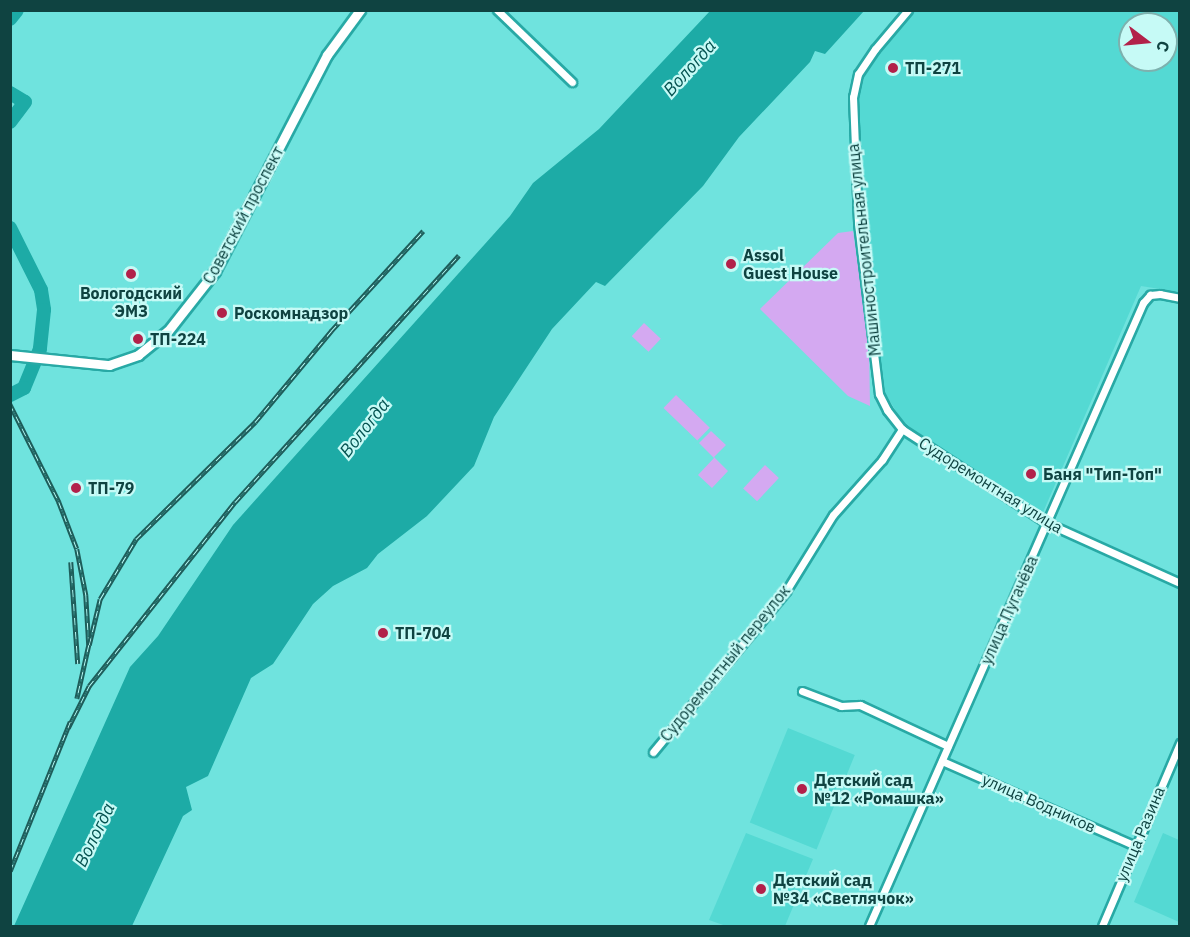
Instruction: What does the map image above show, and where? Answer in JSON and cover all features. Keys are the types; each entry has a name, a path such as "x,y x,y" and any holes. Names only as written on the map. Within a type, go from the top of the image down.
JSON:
{"street":[{"name":"Советский проспект","path":"12,355 96,365 122,362 154,342 196,300 221,261 327,55 360,10"},
{"path":"497,10 572,82"},
{"name":"Машиностроительная улица","path":"902,429 879,394 858,222 852,138 853,97 858,74 909,10"},
{"name":"улица Пугачёва","path":"868,927 1143,303 1150,295 1179,298"},
{"name":"Судоремонтная улица","path":"902,429 1047,523 1179,583"},
{"name":"Судоремонтный переулок","path":"653,752 786,591 833,515 882,460 902,429"},
{"path":"801,691 841,706 860,705 948,746"},
{"name":"улица Разина","path":"1102,927 1179,742"},
{"name":"улица Водников","path":"942,761 1136,846"}],"shaded area":[{"path":"915,11 1179,11 1179,292 1141,286 1041,517 904,424 885,393 862,222 857,96 862,76"},
{"path":"853,231 869,343 870,406 848,396 760,309 838,233"},
{"path":"644,323 661,339 649,352 632,336"},
{"path":"676,395 710,428 697,441 663,408"},
{"path":"711,431 726,445 714,457 728,471 712,488 698,475 714,458 699,443"},
{"path":"765,465 779,478 757,501 743,488"},
{"name":"Детский сад №12 «Ромашка»","path":"788,728 855,755 817,850 750,823"},
{"name":"Детский сад №34 «Светлячок»","path":"746,833 813,859 785,926 726,926 709,920"},
{"path":"1163,833 1179,840 1179,922 1134,902"}],"water":[{"name":"Вологда","path":"710,11 864,11 825,54 815,51 810,62 739,137 703,186 605,286 596,282 552,329 494,417 474,466 427,516 378,554 367,568 333,586 313,604 273,664 251,678 208,776 186,787 192,810 183,816 132,926 14,926 130,667 158,636 233,525 510,216 533,183 599,129"}],"waterway":[{"path":"10,19 17,10"},
{"path":"10,93 25,102 10,122"},
{"path":"10,228 41,290 44,310 40,349 24,388 10,395"}],"railway":[{"path":"89,645 100,599 136,539 255,422 331,331 423,231"},
{"path":"68,728 89,686 235,502 459,255"},
{"path":"10,404 59,502 77,549 86,595 89,645 77,699"},
{"path":"71,562 78,664"},
{"path":"10,871 70,722"}],"place":[{"name":"ТП-271","path":"893,68"},
{"name":"Assol Guest House","path":"731,264"},
{"name":"Вологодский ЭМЗ","path":"131,274"},
{"name":"Роскомнадзор","path":"222,313"},
{"name":"ТП-224","path":"138,339"},
{"name":"Баня \"Тип-Топ\"","path":"1031,474"},
{"name":"ТП-79","path":"76,488"},
{"name":"ТП-704","path":"383,633"},
{"name":"Детский сад №12 «Ромашка»","path":"802,789"},
{"name":"Детский сад №34 «Светлячок»","path":"761,889"}]}
